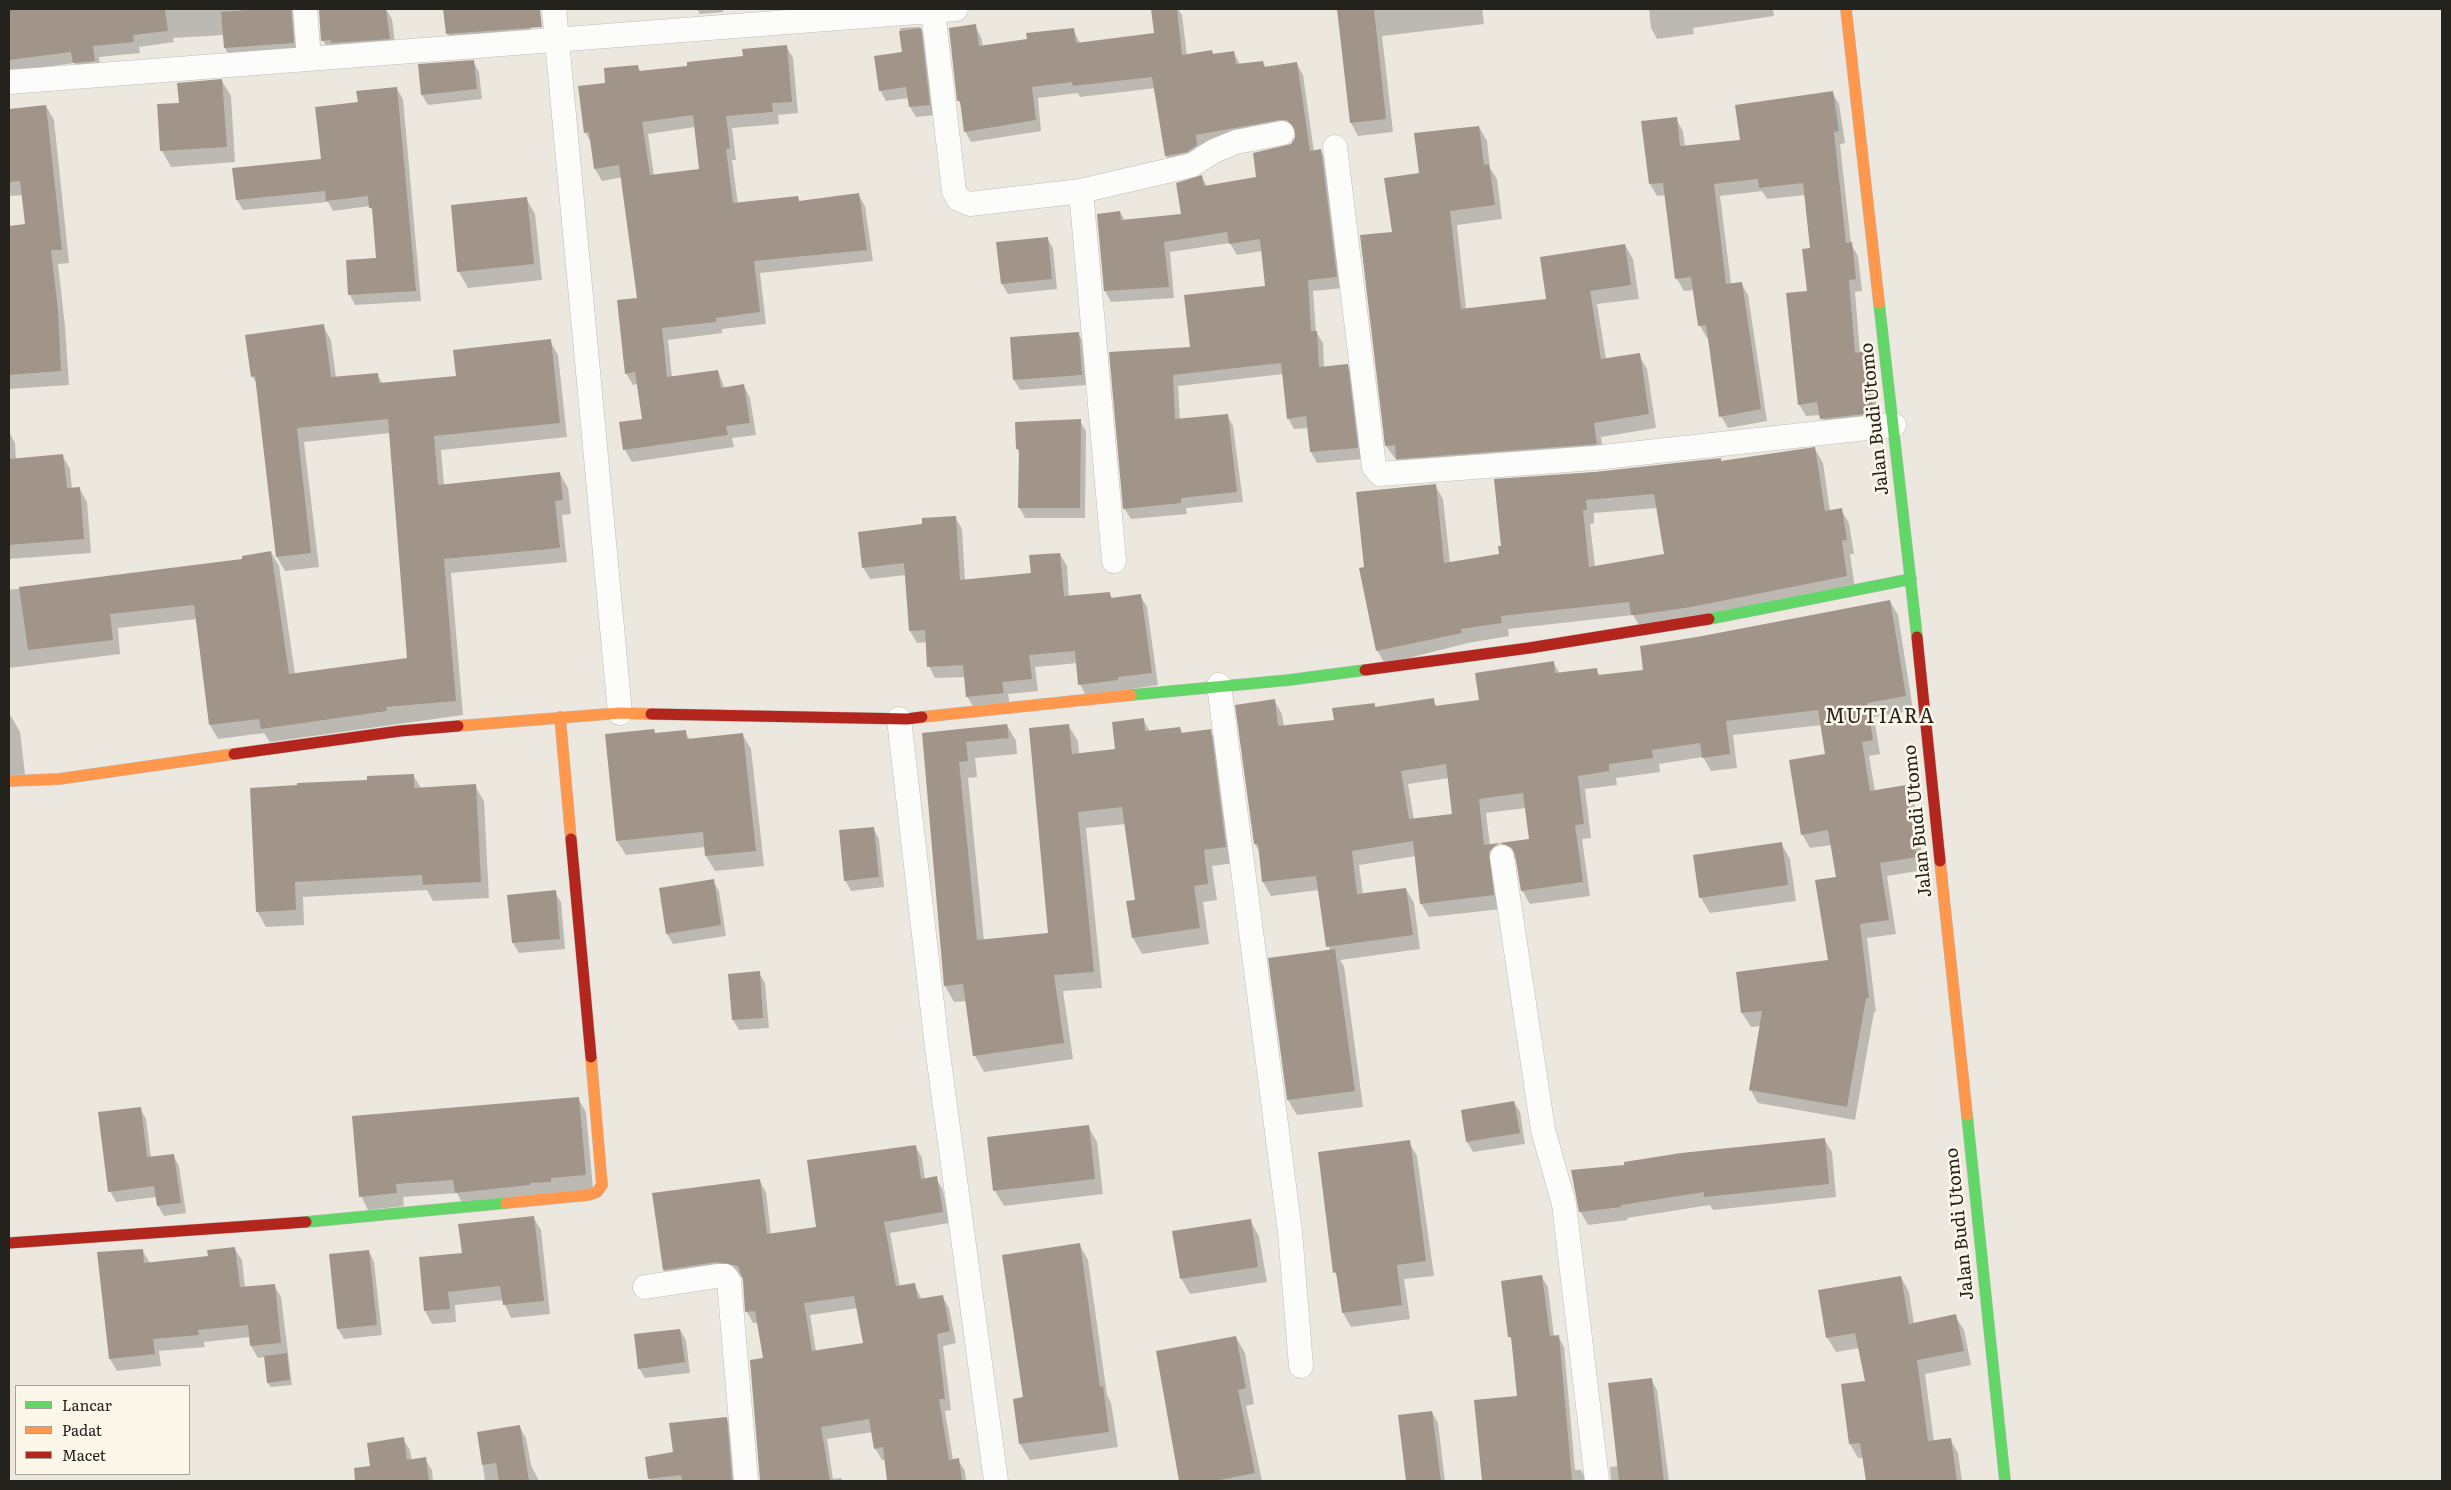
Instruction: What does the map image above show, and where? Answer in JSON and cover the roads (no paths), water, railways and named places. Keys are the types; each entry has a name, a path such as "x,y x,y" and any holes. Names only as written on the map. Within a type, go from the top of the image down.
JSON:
{"street":[{"path":"305,9 309,59"},
{"path":"554,9 620,713"},
{"path":"9,82 557,38 956,9"},
{"name":"Jalan Budi Utomo","path":"1846,9 1911,579 2005,1481"},
{"path":"932,12 950,163 958,199 970,204 1081,191 1192,165 1214,151 1236,142 1282,133"},
{"path":"1335,147 1374,467 1380,474 1594,458 1894,426"},
{"path":"1081,191 1114,561"},
{"path":"9,781 59,779 400,731 560,717 620,713 899,719 1218,685 1290,680 1529,648 1617,632 1694,622 1911,579"},
{"path":"1218,685 1290,1232 1302,1366"},
{"path":"9,1243 358,1218 588,1195 597,1192 602,1185 602,1176 560,717"},
{"path":"899,719 937,1047 996,1481"},
{"path":"1502,857 1543,1130 1564,1204 1597,1481"},
{"path":"645,1287 718,1276 724,1276 729,1281 746,1481"}],"district":[{"name":"MUTIARA","path":"1880,717"}]}
